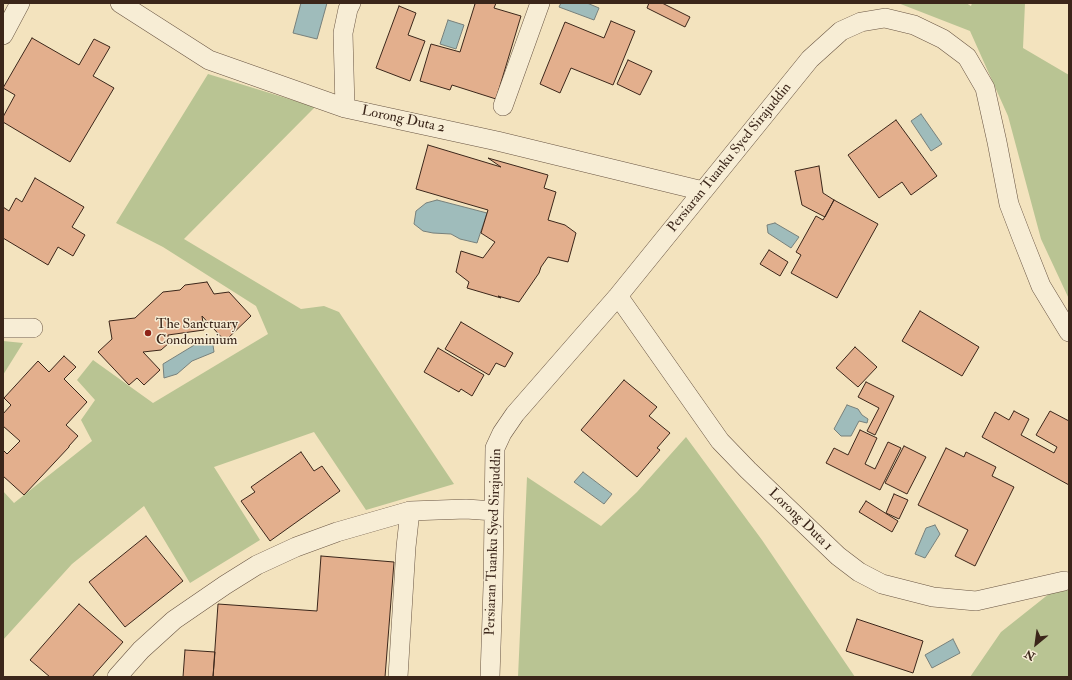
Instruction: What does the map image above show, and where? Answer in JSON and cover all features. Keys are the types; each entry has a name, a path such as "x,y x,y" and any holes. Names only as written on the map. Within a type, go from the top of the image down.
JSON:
{"street":[{"path":"3,35 20,3"},
{"name":"Lorong Duta 2","path":"120,3 209,60 345,108 497,141 703,192"},
{"path":"345,108 343,33 348,9 351,3"},
{"path":"503,106 540,3"},
{"name":"Persiaran Tuanku Syed Sirajuddin","path":"490,677 495,448 502,433 515,414 618,296 810,59 841,31 861,22 885,18 914,24 943,39 967,57 985,88 1009,204 1041,286 1069,332"},
{"name":"Lorong Duta 1","path":"618,296 720,441 748,470 838,556 859,572 882,584 933,597 976,601 1064,581"},
{"path":"3,328 33,328"},
{"path":"117,677 141,650 174,620 257,565 296,547 337,532 410,511 466,509 494,511"},
{"path":"398,677 406,547 410,511"}],"green space":[{"path":"898,3 966,3 971,6 972,3 1025,3 1023,48 1069,75 1069,299 1041,239 1008,116 970,31"},
{"path":"208,74 315,107 184,239 301,309 324,306 339,312 454,484 366,510 314,432 214,467 260,540 190,583 144,506 72,564 3,640 3,491 14,503 92,441 81,420 95,400 77,380 93,360 153,403 268,334 256,306 163,247 116,223"},
{"path":"3,341 23,343 3,375"},
{"path":"686,437 762,540 855,677 518,677 527,477 601,526 637,492"},
{"path":"1069,578 1069,677 970,677 1001,632"}],"water":[{"path":"301,3 327,3 317,39 293,33"},
{"path":"561,3 587,3 599,8 594,20 559,7"},
{"path":"448,20 464,25 456,49 440,44"},
{"path":"921,114 942,144 931,151 911,121"},
{"path":"437,200 487,213 477,243 460,239 451,234 423,231 414,224 416,211 426,203"},
{"path":"775,223 799,237 791,248 768,233 767,225"},
{"path":"201,341 213,345 214,352 192,361 177,374 164,378 163,364"},
{"path":"847,405 858,409 862,415 868,419 867,423 859,421 851,436 841,436 834,429"},
{"path":"583,472 612,494 604,504 574,482"},
{"path":"935,525 940,534 925,558 915,554 926,528"},
{"path":"953,639 960,653 932,668 925,655"}],"building":[{"path":"472,3 496,3 494,8 521,16 496,99 452,85 450,90 420,81 431,44 460,52 475,4"},
{"path":"649,3 662,3 690,17 685,27 647,8"},
{"path":"399,6 416,13 408,35 425,41 410,81 376,68"},
{"path":"611,21 635,31 613,85 571,68 560,93 540,84 565,22 604,38"},
{"path":"32,38 79,65 94,39 110,47 93,76 114,88 70,162 3,122 3,117 15,95 3,88"},
{"path":"628,60 652,71 640,95 617,84"},
{"path":"896,120 937,176 911,195 902,182 879,198 848,155"},
{"path":"428,145 501,167 488,158 548,175 544,188 556,192 548,220 565,225 576,233 568,262 548,257 519,302 467,288 469,282 456,272 461,251 483,258 495,242 481,233 488,210 416,189"},
{"path":"819,166 823,193 834,200 825,217 802,205 795,171"},
{"path":"35,178 84,207 72,227 85,235 73,256 58,247 48,265 3,238 3,207 9,211 16,198 22,202"},
{"path":"834,200 878,224 837,298 791,273 801,255 796,252 816,216 823,220"},
{"path":"769,250 788,262 780,276 760,264"},
{"name":"The Sanctuary Condominium","path":"207,282 214,294 229,292 251,316 225,341 202,316 204,330 168,335 169,343 161,350 143,352 160,370 144,385 137,378 129,385 98,352 112,339 109,321 135,318 163,292 180,290 185,285"},
{"path":"920,311 979,347 962,376 902,341"},
{"path":"461,322 513,353 505,367 496,363 489,375 445,349"},
{"path":"855,347 877,367 858,387 836,368"},
{"path":"438,348 484,375 472,396 461,389 459,392 424,372"},
{"path":"64,356 76,367 64,379 87,402 66,425 78,436 24,495 3,476 3,450 7,454 20,441 3,426 3,414 11,405 4,398 38,361 49,372"},
{"path":"624,380 657,407 649,416 670,433 657,448 660,450 637,477 581,430"},
{"path":"866,382 894,396 875,435 867,431 879,408 858,397"},
{"path":"1014,411 1029,419 1021,435 1054,453 1057,447 1036,435 1050,411 1069,421 1069,485 982,437 995,412 1009,420"},
{"path":"860,430 877,438 865,464 875,469 888,442 901,448 880,490 826,463 834,448 848,455"},
{"path":"904,446 926,457 907,494 885,483"},
{"path":"946,448 964,457 966,452 996,467 992,476 1014,487 975,566 955,556 968,530 918,505"},
{"path":"301,452 314,471 322,466 340,491 270,541 241,501 255,492 251,487"},
{"path":"894,494 908,500 899,519 886,513"},
{"path":"866,501 898,521 892,532 859,512"},
{"path":"146,536 183,581 125,627 89,582"},
{"path":"321,556 394,562 385,677 213,677 218,604 317,611"},
{"path":"79,604 123,642 92,677 50,677 30,660"},
{"path":"857,619 923,641 913,673 846,651"},
{"path":"185,650 215,652 213,677 183,677"}],"place":[{"name":"The Sanctuary Condominium","path":"148,333"}]}
